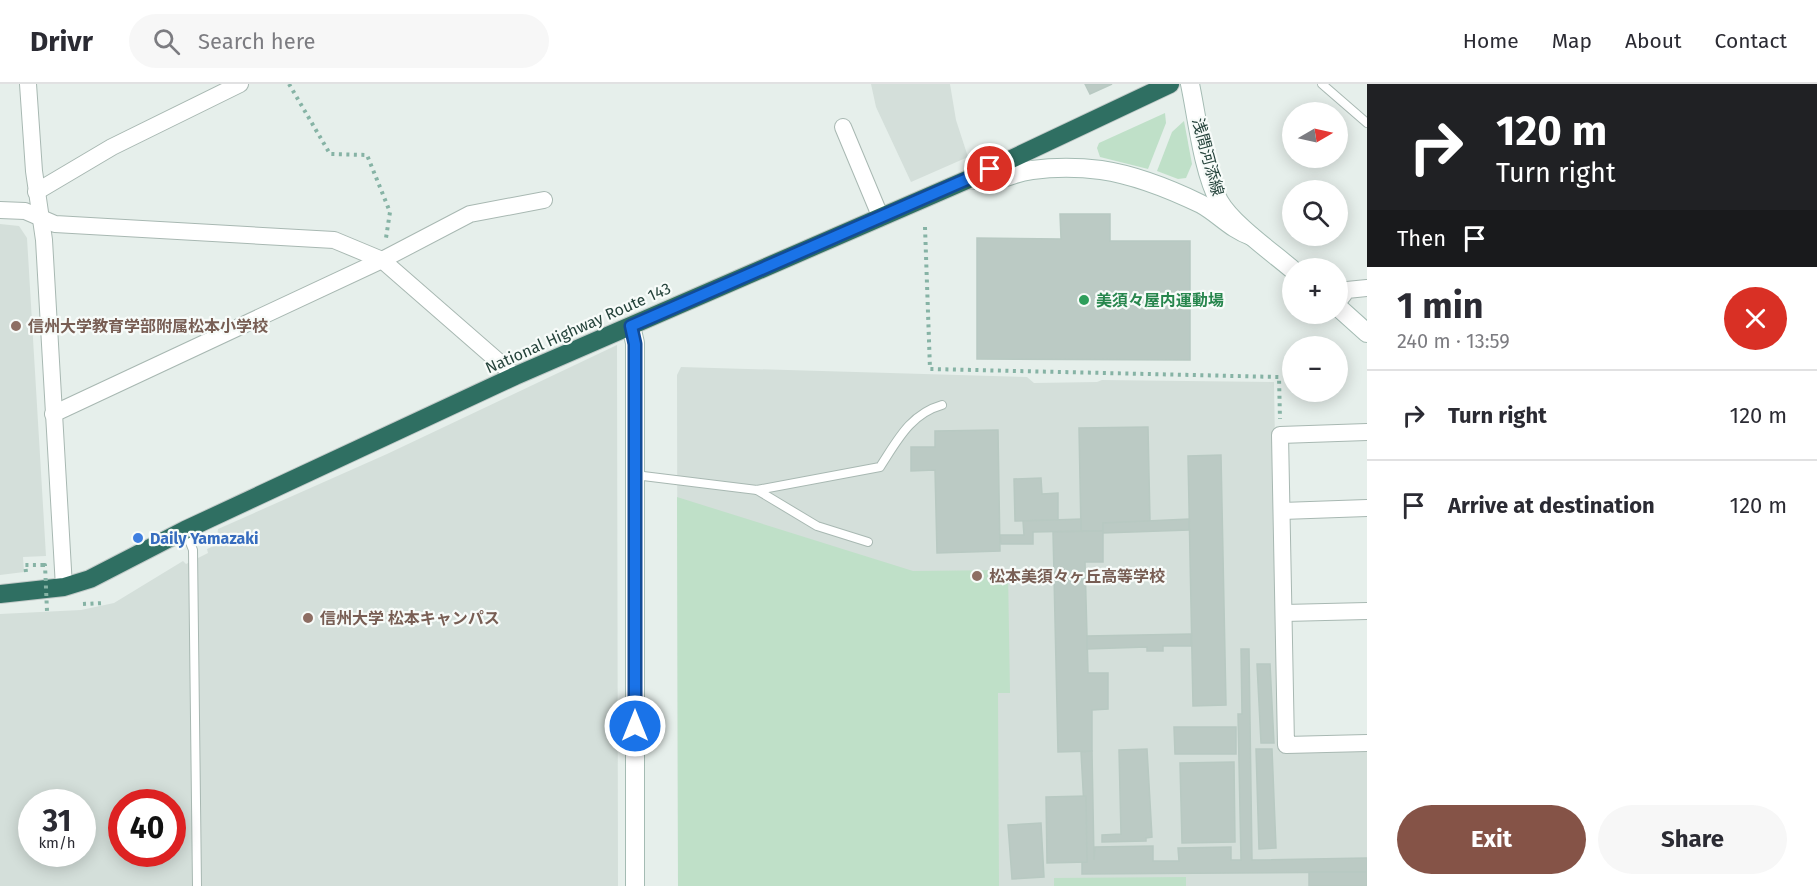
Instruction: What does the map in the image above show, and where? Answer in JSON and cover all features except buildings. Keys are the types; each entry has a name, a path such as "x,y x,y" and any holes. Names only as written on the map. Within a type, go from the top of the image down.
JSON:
{"highway":[{"name":"National Highway Route 143","path":"0,594 64,587 113,569 185,530 515,376 969,179 1170,84"}],"main road":[{"name":"浅間河添線","path":"1190,84 1210,176 1219,201 1251,236 1282,261"},
{"path":"969,179 990,183 1030,170 1068,168 1102,170 1164,188 1203,205 1236,230 1251,236"},
{"path":"1348,317 1367,333"},
{"path":"631,326 635,344 635,886"}],"street":[{"path":"28,84 36,192 44,240 64,587"},
{"path":"36,192 112,147 240,84"},
{"path":"843,127 881,218"},
{"path":"53,414 382,260 470,214 544,200"},
{"path":"0,210 25,211 55,224 334,240 382,260 515,376"},
{"path":"1348,290 1367,288"},
{"path":"1367,432 1280,435 1286,745 1367,744"},
{"path":"1281,511 1367,508"},
{"path":"1284,613 1367,611"}],"lane":[{"path":"1322,84 1367,123"},
{"path":"635,475 757,490 880,467 909,423 930,408 942,405"},
{"path":"757,490 817,526 868,542"},
{"path":"185,530 193,550 197,886"}],"path":[{"path":"289,84 330,154 367,154 390,212 382,260"},
{"path":"925,227 930,369 1279,377 1280,435"},
{"path":"26,573 25,565 45,565 47,611 50,610"},
{"path":"94,601 104,603"}],"shaded area":[{"path":"871,84 950,84 956,120 968,157 911,182 876,107"},
{"name":"信州大学教育学部附属松本小学校","path":"0,224 19,226 27,238 46,556 23,557 24,572 0,575"},
{"name":"信州大学 松本キャンパス","path":"617,345 618,886 0,886 0,614 81,610 114,603 183,561 186,564 208,553 207,549 216,545 218,529 387,454"},
{"name":"松本美須々ヶ丘高等学校","path":"681,367 1027,377 1034,383 1102,380 1274,382 1280,750 1367,749 1367,886 678,886 677,375"}],"green space":[{"path":"1165,113 1166,123 1148,169 1100,157 1097,148 1099,143"},
{"path":"1184,121 1192,164 1186,178 1178,179 1157,171 1172,132"},
{"path":"677,497 913,571 1008,570 1010,693 998,693 999,886 678,886"},
{"path":"1186,877 1186,886 1054,886 1054,878"}],"place":[{"name":"美須々屋内運動場","path":"1084,300"},
{"name":"信州大学教育学部附属松本小学校","path":"16,326"},
{"name":"Daily Yamazaki","path":"138,538"},
{"name":"松本美須々ヶ丘高等学校","path":"977,576"},
{"name":"信州大学 松本キャンパス","path":"308,618"}],"route":[{"path":"635,726 635,344 631,326 990,169"}]}
